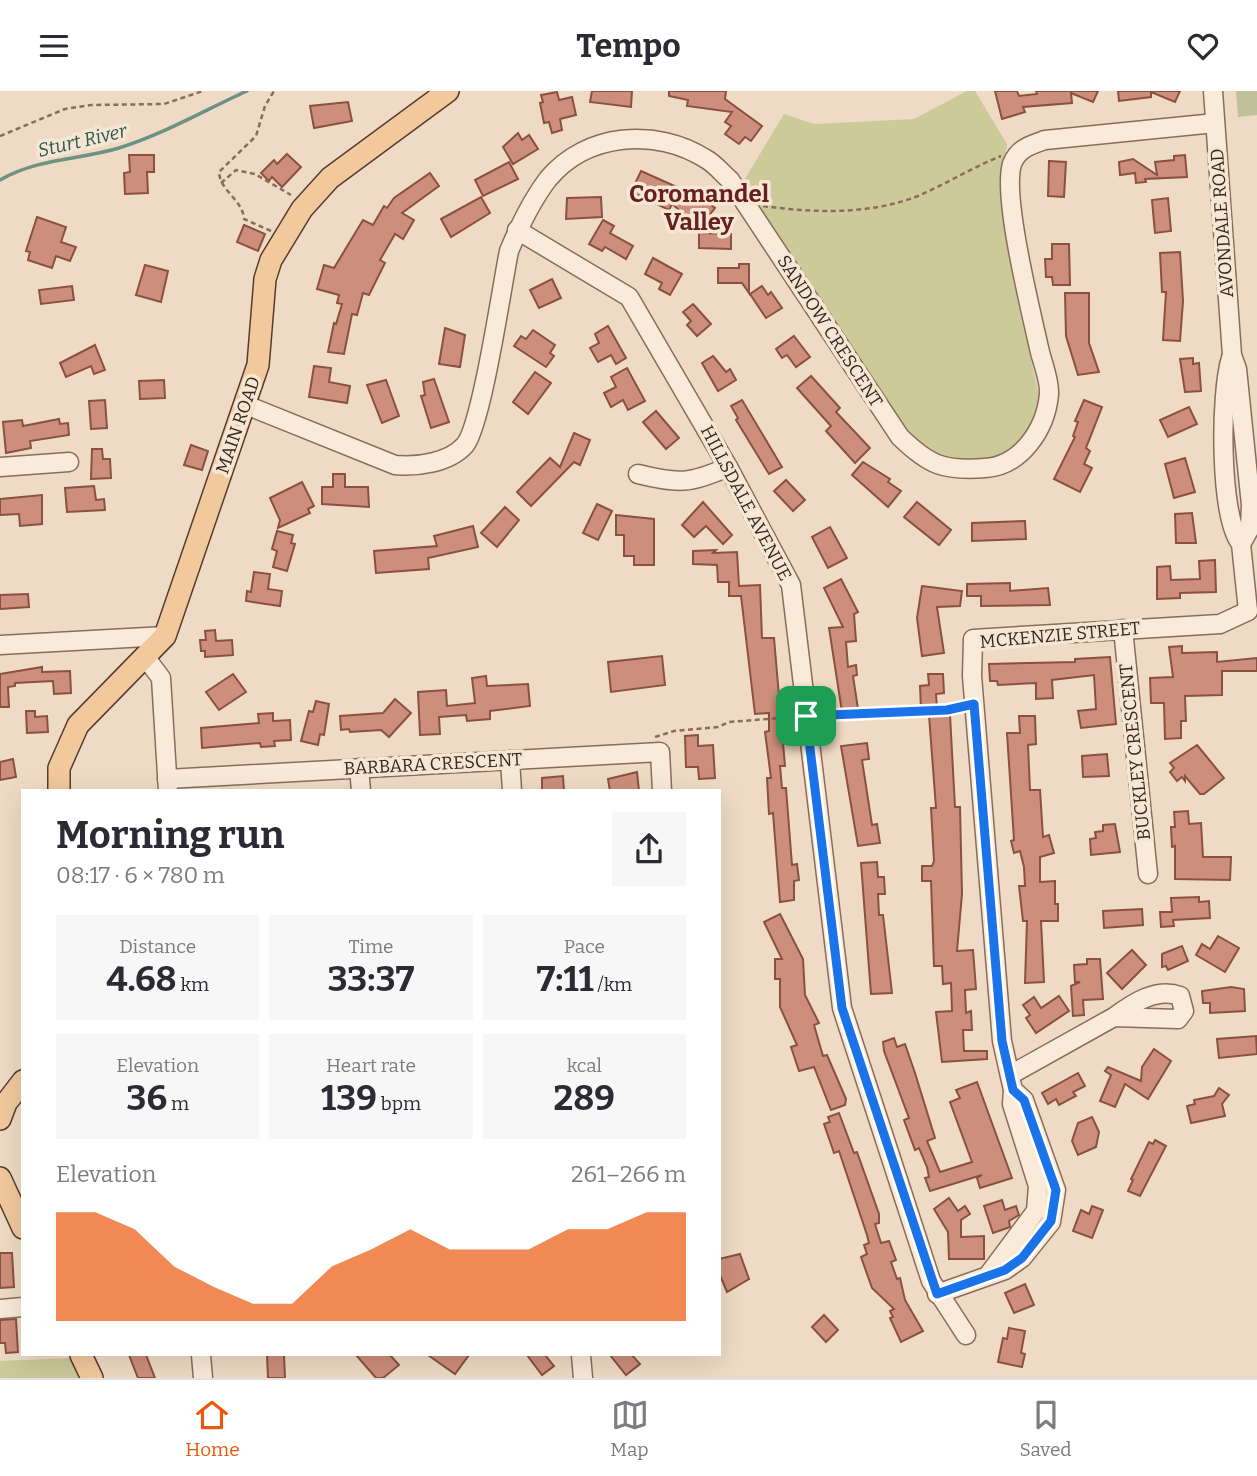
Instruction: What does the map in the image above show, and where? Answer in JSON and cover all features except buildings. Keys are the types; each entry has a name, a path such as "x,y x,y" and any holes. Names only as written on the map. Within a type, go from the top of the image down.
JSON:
{"main road":[{"name":"MAIN ROAD","path":"59,789 59,768 78,725 165,636 246,405 262,344 265,279 271,260 305,204 330,178 447,91"},
{"path":"0,1119 6,1103 21,1084"},
{"path":"0,1178 21,1224"},
{"path":"81,1356 92,1378"}],"street":[{"name":"AVONDALE ROAD","path":"1213,91 1232,355 1224,393 1226,497 1234,535 1241,544 1253,613"},
{"path":"1024,147 1045,140 1215,123"},
{"name":"SANDOW CRESCENT","path":"246,405 395,465 416,467 464,446 476,418 509,250 517,230 548,180 569,159 606,141 645,138 676,146 705,158 730,180 900,437 923,459 953,470 991,468 1020,456 1041,426 1049,393 1023,277 1010,190 1013,164 1024,147"},
{"name":"HILLSDALE AVENUE","path":"517,230 629,297 728,467 791,585 842,1008 937,1294 967,1335"},
{"path":"0,467 69,462"},
{"path":"638,474 674,483 705,477 728,467"},
{"name":"MCKENZIE STREET","path":"937,1294 1005,1270 1022,1258 1051,1221 1056,1190 1024,1100 1012,1082 1002,1041 974,704 973,639 1220,624 1253,613"},
{"name":"BUCKLEY CRESCENT","path":"1123,629 1148,874"},
{"path":"0,645 165,636"},
{"path":"146,658 160,678 167,785"},
{"path":"649,753 660,752 662,789"},
{"name":"BARBARA CRESCENT","path":"167,785 359,768 649,753"},
{"path":"510,760 512,789"},
{"path":"359,768 361,789"},
{"path":"1012,1082 1114,1017"},
{"path":"0,1309 21,1307"},
{"path":"201,1356 203,1378"},
{"path":"581,1356 583,1378"}],"path":[{"path":"0,136 65,109 164,104 203,91"},
{"path":"270,230 244,219 243,212 221,183 219,172 256,136 265,106 274,91"},
{"path":"746,204 794,210 879,207 918,195 1024,147"},
{"path":"221,183 236,170 255,174 305,204"},
{"path":"649,753 656,736 674,730 806,716 947,710 974,704"}],"shaded area":[{"path":"967,91 975,91 1007,144 1001,188 1013,278 1039,396 1031,425 1017,445 1006,454 985,462 959,464 921,449 903,429 743,182 784,114 814,124 914,119"},
{"path":"1236,91 1257,91 1257,115 1238,117"},
{"path":"71,1358 80,1378 0,1378 0,1361"}],"waterway":[{"name":"Sturt River","path":"0,180 29,167 104,152 136,142 247,91"}],"district":[{"name":"Coromandel Valley","path":"699,208"}],"route":[{"path":"974,704 1002,1041 1013,1090 1024,1100 1056,1190 1051,1221 1022,1258 1005,1270 937,1294 839,995 806,716 947,710 974,704"}]}
